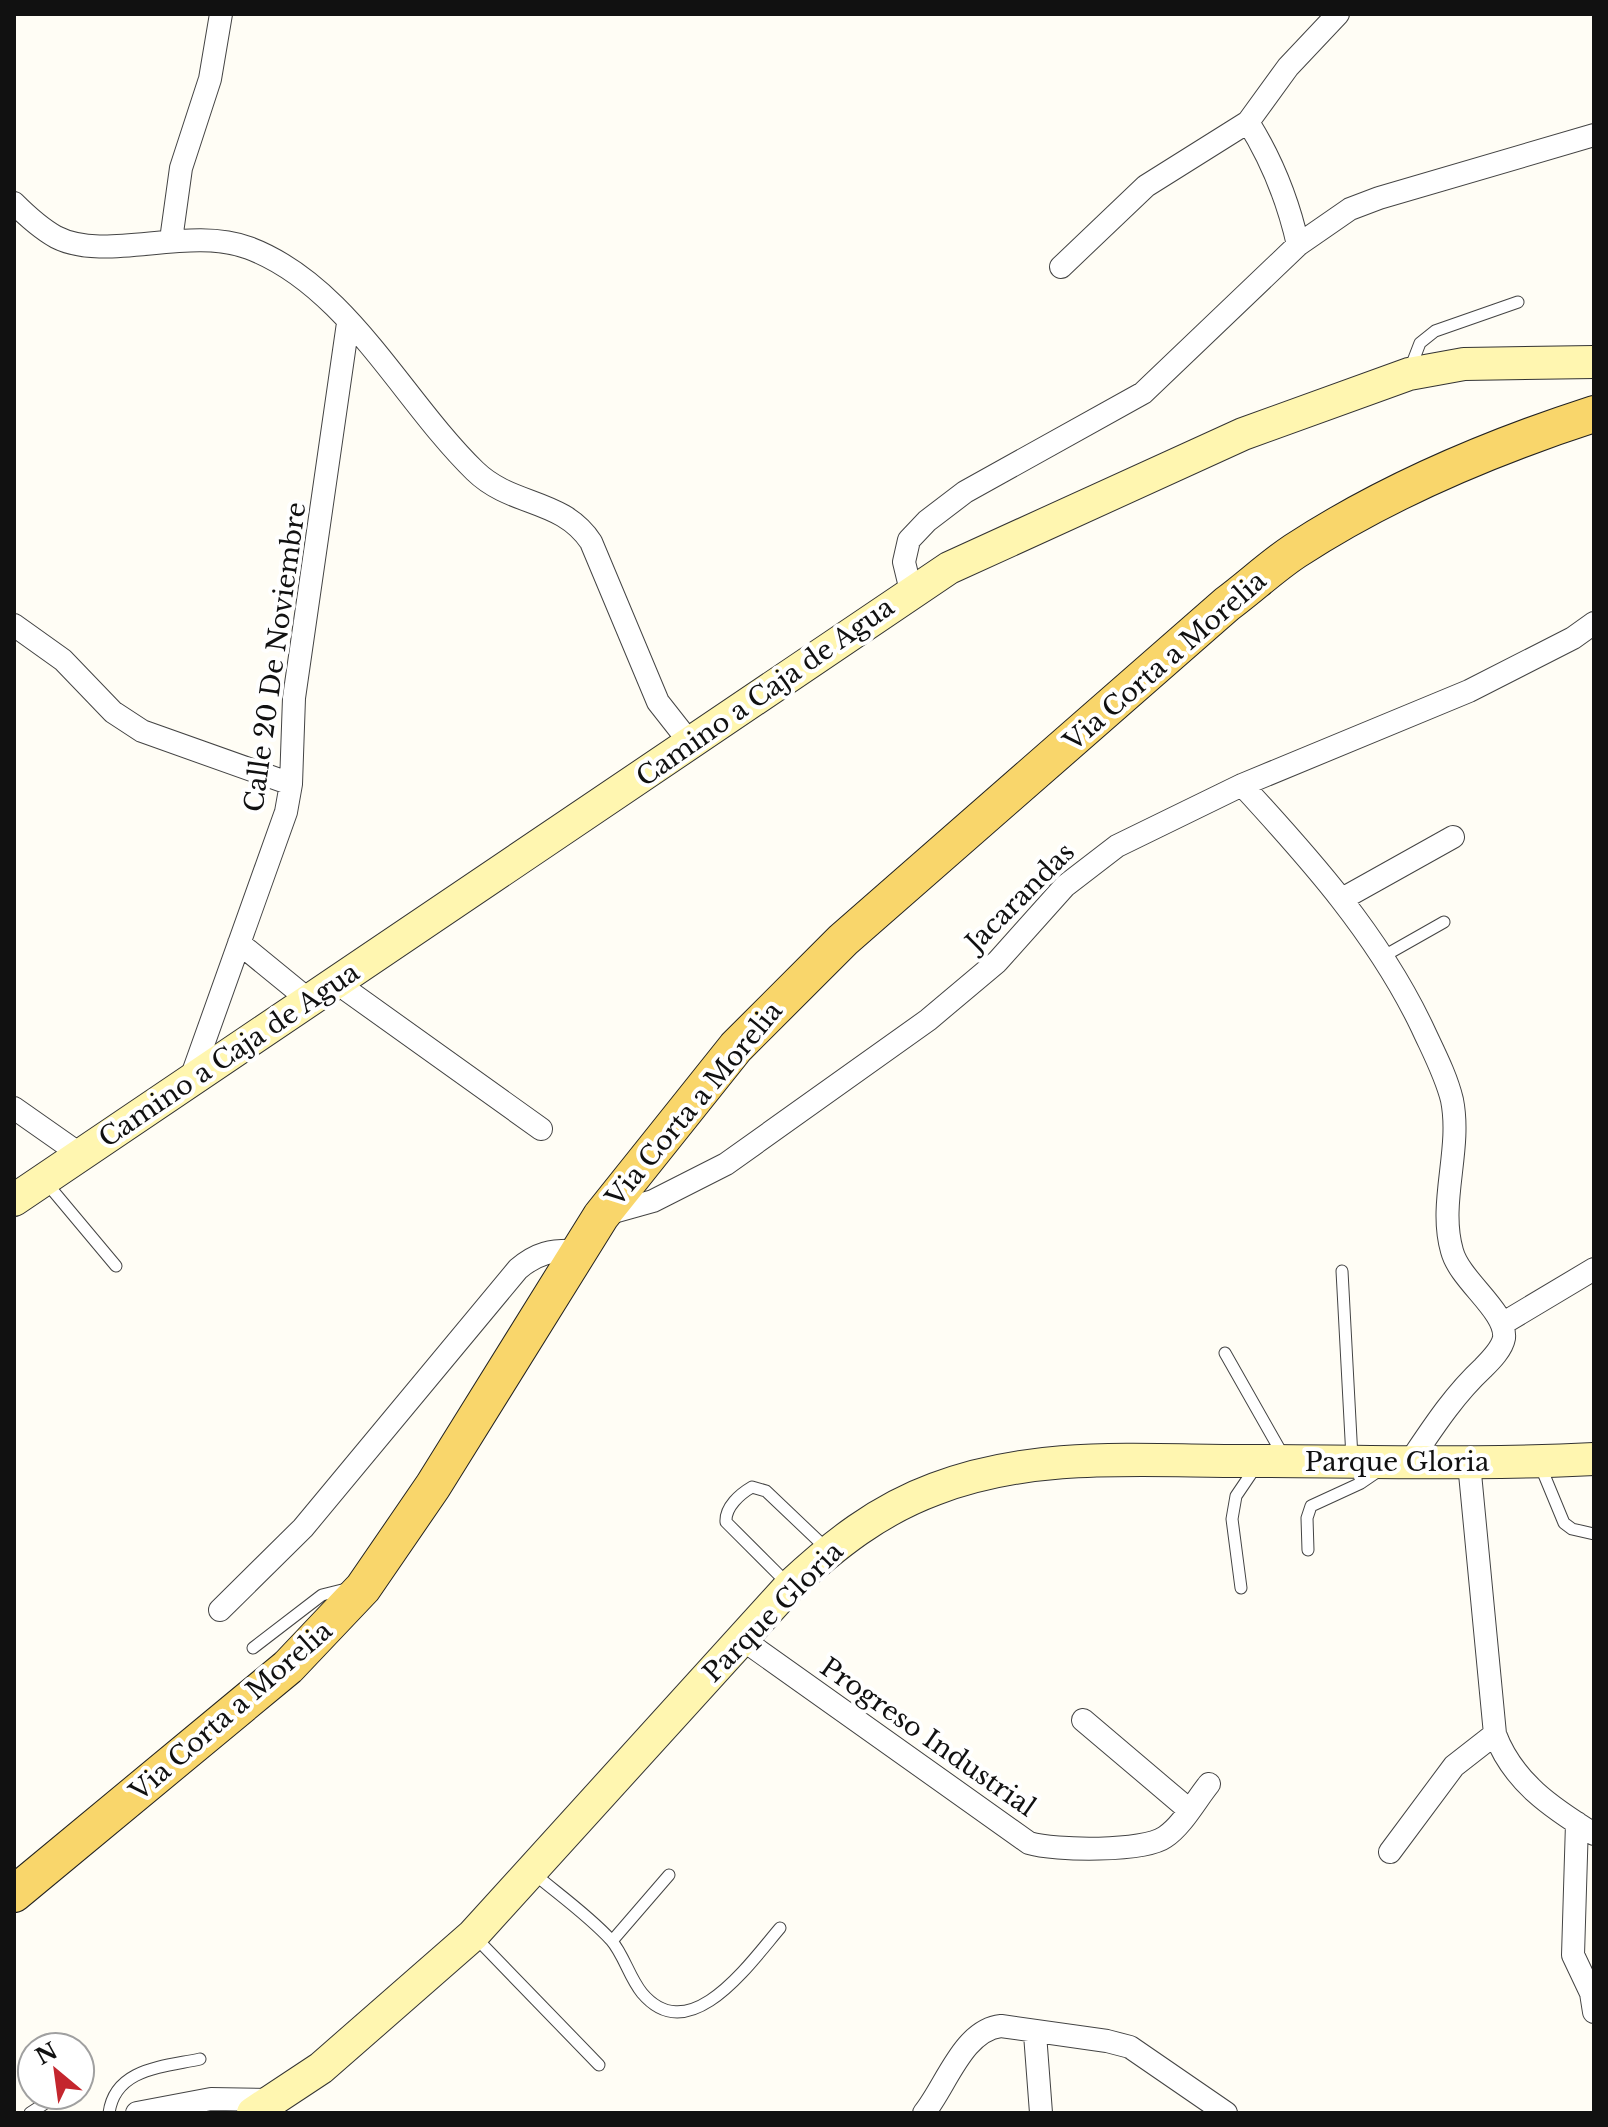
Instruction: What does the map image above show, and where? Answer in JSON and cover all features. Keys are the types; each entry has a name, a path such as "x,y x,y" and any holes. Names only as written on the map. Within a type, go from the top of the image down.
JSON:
{"main road":[{"name":"Camino a Caja de Agua","path":"14,1200 949,568 1243,434 1409,374 1464,364 1594,362"},
{"name":"Via Corta a Morelia","path":"14,1894 288,1667 363,1588 433,1486 576,1251 601,1216 736,1047 843,940 1227,604 1292,553 1360,511 1430,476 1594,414"},
{"name":"Parque Gloria","path":"264,2107 363,2034 473,1935 790,1586 828,1550 878,1514 936,1488 995,1472 1080,1459 1469,1463 1594,1459"}],"street":[{"path":"171,240 181,168 210,79 221,14"},
{"path":"1061,267 1146,186 1248,122 1288,67 1338,14"},
{"path":"1248,122 1270,157 1288,200 1298,245"},
{"path":"911,591 904,562 909,540 927,521 965,492 1143,393 1298,245 1350,209 1594,135"},
{"path":"14,203 33,222 59,238 87,245 206,238 245,246 278,260 314,285 476,472 510,495 563,513 579,524 591,542 658,702 691,744"},
{"name":"Calle 20 De Noviembre","path":"190,1081 286,812 291,784 294,698 348,323"},
{"name":"Jacarandas","path":"601,1216 653,1201 726,1164 965,991 1089,865 1117,846 1242,785 1469,691 1573,638 1594,623"},
{"path":"14,625 63,660 113,712 142,731 291,784"},
{"path":"1242,785 1342,899 1384,956 1440,1065 1452,1100 1455,1134 1448,1230 1452,1253 1462,1272 1502,1324 1504,1340 1493,1358 1398,1463"},
{"path":"1342,899 1453,837"},
{"path":"239,943 310,1001"},
{"path":"337,983 541,1129"},
{"path":"14,1108 81,1155"},
{"path":"220,1610 303,1528 518,1269 535,1255 553,1250 576,1251"},
{"path":"1502,1324 1594,1269"},
{"path":"1469,1463 1495,1734 1504,1757 1518,1778 1586,1829 1573,1955 1591,1993 1594,2012"},
{"name":"Progreso Industrial","path":"742,1639 1029,1843 1051,1847 1153,1844 1171,1833 1209,1784"},
{"path":"1083,1720 1188,1809"},
{"path":"1390,1852 1454,1766 1495,1734"},
{"path":"924,2113 974,2039 986,2028 1001,2026 1035,2034 1107,2041 1130,2047 1226,2113"},
{"path":"1035,2034 1041,2113"},
{"path":"137,2113 211,2099 264,2107"}],"lane":[{"path":"1409,374 1420,343 1435,331 1518,302"},
{"path":"1384,956 1444,922"},
{"path":"44,1180 116,1266"},
{"path":"1342,1271 1353,1463"},
{"path":"1225,1353 1273,1461 1236,1496 1232,1519 1241,1588"},
{"path":"1539,1462 1564,1523 1572,1529 1594,1534"},
{"path":"1308,1550 1307,1518 1311,1506 1398,1463"},
{"path":"790,1586 726,1522 729,1508 745,1491 760,1487 766,1491 828,1550"},
{"path":"253,1648 322,1595 339,1588 363,1588"},
{"path":"532,1871 612,1941 642,1993 662,2009 683,2012 706,2004 730,1985 780,1928"},
{"path":"612,1941 669,1875"},
{"path":"473,1935 599,2065"},
{"path":"109,2113 111,2097 122,2082 137,2073 200,2059"}]}
